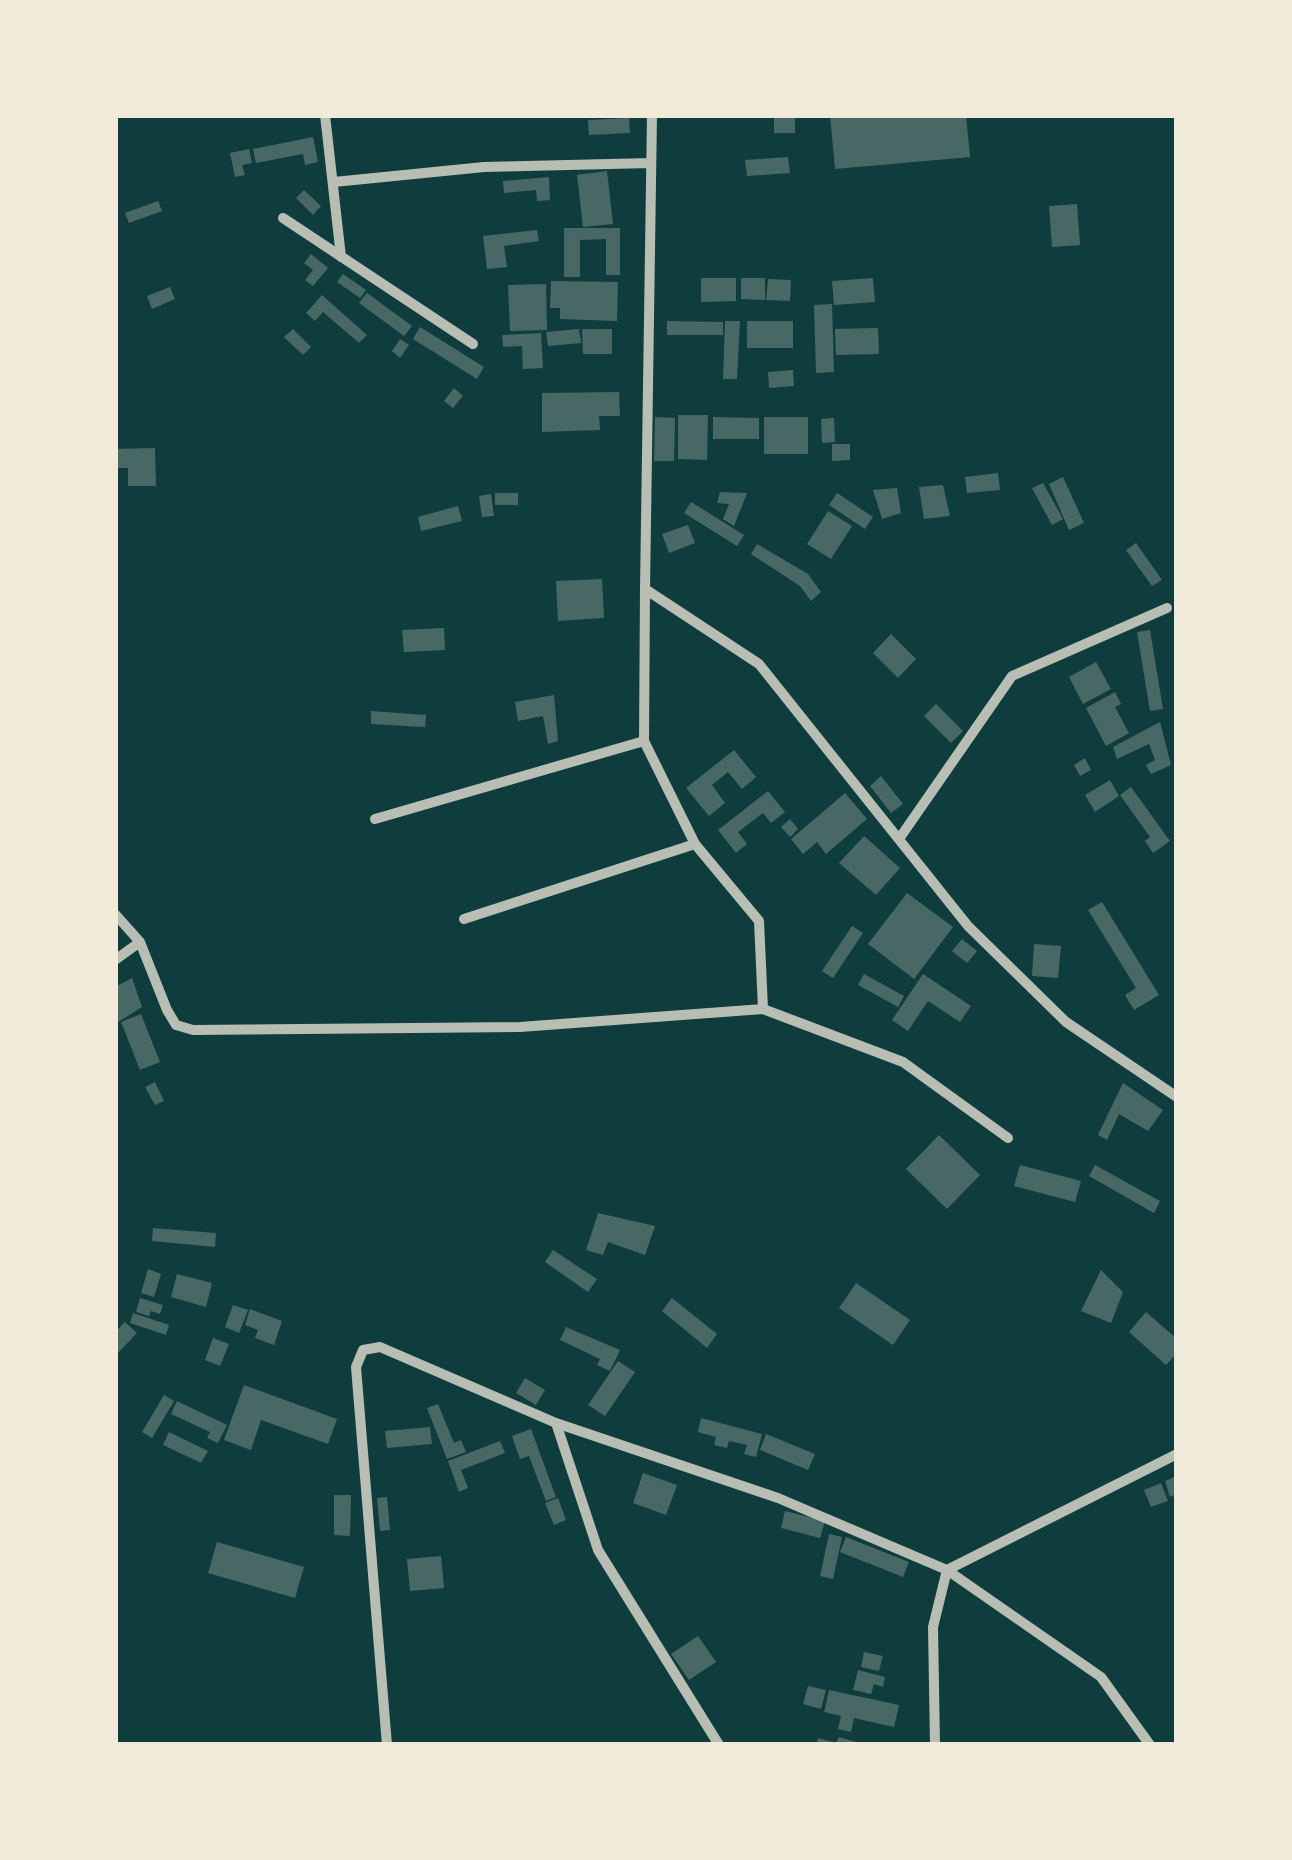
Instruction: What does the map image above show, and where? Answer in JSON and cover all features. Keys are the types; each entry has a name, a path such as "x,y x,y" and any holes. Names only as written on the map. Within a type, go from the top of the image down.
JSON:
{"street":[{"path":"325,115 342,257"},
{"path":"652,115 644,741 694,844 759,921 763,1009"},
{"path":"334,182 484,167 651,163"},
{"path":"283,218 474,344"},
{"path":"645,589 760,664 968,926 1066,1022 1177,1098"},
{"path":"899,840 1012,676 1167,608"},
{"path":"376,819 644,741"},
{"path":"464,919 694,844"},
{"path":"115,914 140,942 176,1025 193,1030 520,1026 763,1009 903,1062 1008,1138"},
{"path":"115,960 140,942"},
{"path":"387,1745 356,1367 363,1350 380,1347 556,1423 778,1498 947,1570 1101,1676 1150,1745"},
{"path":"556,1423 598,1550 719,1745"},
{"path":"947,1570 1177,1454"},
{"path":"935,1745 934,1627 947,1570"}],"building":[{"path":"774,115 795,115 795,133 774,133"},
{"path":"830,115 966,115 970,157 835,169"},
{"path":"629,118 630,133 589,135 588,120"},
{"path":"313,137 318,162 305,165 303,154 256,163 253,149"},
{"path":"249,149 252,163 242,165 245,175 235,177 230,153"},
{"path":"788,157 790,173 747,176 745,160"},
{"path":"607,171 613,224 583,227 577,175"},
{"path":"549,177 550,200 537,201 536,190 504,193 503,181"},
{"path":"304,190 321,206 313,215 296,198"},
{"path":"158,201 162,211 129,223 125,213"},
{"path":"1077,204 1080,245 1052,247 1049,206"},
{"path":"564,228 620,228 620,275 606,275 606,239 580,240 580,277 564,277"},
{"path":"537,230 539,241 504,246 507,267 487,269 483,236"},
{"path":"311,254 328,268 313,286 305,280 313,270 304,263"},
{"path":"343,274 366,290 360,298 337,282"},
{"path":"701,278 736,278 736,301 701,302"},
{"path":"741,278 765,278 765,300 741,299"},
{"path":"873,278 875,302 834,305 832,281"},
{"path":"768,279 791,280 790,301 766,300"},
{"path":"551,281 618,282 617,321 560,319 560,308 550,308"},
{"path":"546,284 547,330 510,331 508,285"},
{"path":"170,287 175,299 152,309 147,296"},
{"path":"367,293 412,326 404,336 359,303"},
{"path":"322,295 367,335 359,343 323,312 315,321 306,313"},
{"path":"832,304 834,372 816,373 814,305"},
{"path":"667,321 723,322 723,335 667,335"},
{"path":"725,321 740,321 737,379 723,379"},
{"path":"747,321 793,321 793,348 747,348"},
{"path":"420,327 484,367 477,379 413,339"},
{"path":"878,328 879,354 836,355 835,329"},
{"path":"293,329 311,347 303,355 284,337"},
{"path":"579,329 581,343 548,346 546,332"},
{"path":"582,329 612,329 612,354 583,354"},
{"path":"541,333 543,368 523,369 522,346 503,347 502,335"},
{"path":"400,339 409,345 400,358 392,351"},
{"path":"793,370 794,386 769,388 768,372"},
{"path":"454,388 463,396 453,408 444,401"},
{"path":"619,392 620,416 599,416 600,430 542,432 542,393"},
{"path":"678,415 708,415 707,460 678,459"},
{"path":"655,417 675,418 674,461 654,461"},
{"path":"713,417 759,418 759,439 713,439"},
{"path":"764,417 808,417 808,454 764,454"},
{"path":"834,418 835,442 822,443 821,419"},
{"path":"832,444 850,444 850,460 832,461"},
{"path":"155,448 156,486 128,486 128,468 115,468 115,449"},
{"path":"998,473 1000,490 967,493 965,477"},
{"path":"1063,477 1084,523 1069,530 1049,484"},
{"path":"1043,483 1063,519 1052,525 1032,488"},
{"path":"943,485 950,516 924,519 919,487"},
{"path":"897,488 901,513 882,519 873,490"},
{"path":"720,492 747,493 734,526 723,519 729,504 717,503"},
{"path":"495,493 518,493 518,505 495,505"},
{"path":"837,493 873,517 865,529 829,505"},
{"path":"491,494 494,516 482,517 479,496"},
{"path":"691,502 744,535 737,546 684,513"},
{"path":"458,506 462,521 421,531 418,517"},
{"path":"828,511 852,526 831,559 807,544"},
{"path":"688,525 695,543 669,553 662,534"},
{"path":"1136,543 1162,580 1152,586 1126,550"},
{"path":"757,544 808,574 821,592 811,601 800,586 751,554"},
{"path":"602,579 604,618 558,621 556,581"},
{"path":"444,628 445,650 404,652 402,630"},
{"path":"1150,630 1163,709 1150,711 1137,632"},
{"path":"891,634 916,659 898,678 873,653"},
{"path":"1096,662 1111,689 1083,704 1069,677"},
{"path":"1115,692 1121,704 1115,707 1129,733 1106,746 1086,708"},
{"path":"554,695 558,741 548,744 543,716 518,721 515,702"},
{"path":"936,704 963,731 951,743 924,716"},
{"path":"371,711 426,715 425,727 371,724"},
{"path":"1160,722 1171,765 1151,774 1146,765 1155,760 1149,744 1117,759 1113,747"},
{"path":"734,750 756,777 742,789 728,772 712,785 725,803 709,816 686,788"},
{"path":"1085,758 1091,770 1080,776 1074,765"},
{"path":"881,776 903,804 891,813 870,786"},
{"path":"1110,780 1119,796 1095,812 1085,795"},
{"path":"1131,787 1170,841 1153,853 1145,841 1150,837 1120,795"},
{"path":"768,791 785,812 771,823 763,813 738,832 747,844 736,853 718,830"},
{"path":"845,793 867,819 826,854 817,842 803,854 791,839"},
{"path":"790,819 798,829 790,837 781,827"},
{"path":"864,836 900,868 876,895 839,863"},
{"path":"907,893 953,927 914,979 868,944"},
{"path":"1102,902 1159,995 1134,1010 1125,995 1136,988 1088,910"},
{"path":"852,926 863,933 833,978 822,971"},
{"path":"962,939 977,951 967,963 952,951"},
{"path":"1034,944 1061,946 1058,978 1032,976"},
{"path":"864,974 904,996 898,1007 858,985"},
{"path":"923,974 971,1006 960,1022 928,1001 908,1031 892,1020"},
{"path":"132,978 142,1007 115,1024 115,987"},
{"path":"141,1014 160,1062 140,1070 121,1022"},
{"path":"155,1082 164,1101 155,1105 145,1087"},
{"path":"1123,1083 1163,1110 1148,1131 1119,1114 1107,1140 1098,1135"},
{"path":"939,1135 980,1175 947,1209 906,1169"},
{"path":"1020,1165 1081,1181 1075,1202 1014,1186"},
{"path":"1095,1165 1160,1201 1154,1213 1089,1176"},
{"path":"598,1213 655,1226 645,1255 608,1242 603,1255 586,1250"},
{"path":"153,1228 216,1233 215,1247 152,1241"},
{"path":"553,1250 597,1279 588,1292 545,1262"},
{"path":"148,1269 161,1274 154,1297 141,1293"},
{"path":"1101,1270 1123,1292 1111,1323 1081,1311"},
{"path":"177,1274 212,1283 206,1307 171,1297"},
{"path":"856,1283 910,1320 893,1345 839,1308"},
{"path":"140,1298 163,1305 160,1314 136,1312"},
{"path":"672,1298 717,1334 707,1348 662,1311"},
{"path":"233,1305 248,1310 239,1333 225,1327"},
{"path":"250,1309 282,1321 274,1345 255,1338 258,1330 245,1325"},
{"path":"1146,1312 1177,1339 1177,1353 1166,1365 1129,1332"},
{"path":"133,1313 169,1325 166,1335 130,1323"},
{"path":"125,1322 137,1333 115,1356 115,1332"},
{"path":"566,1327 620,1350 610,1371 597,1365 600,1359 560,1340"},
{"path":"213,1338 229,1344 220,1366 205,1360"},
{"path":"618,1361 635,1372 605,1416 588,1405"},
{"path":"525,1378 545,1390 536,1405 516,1393"},
{"path":"244,1385 337,1419 328,1444 261,1420 251,1450 224,1440"},
{"path":"164,1395 174,1401 152,1438 142,1432"},
{"path":"177,1401 227,1425 218,1443 207,1438 210,1432 171,1414"},
{"path":"438,1404 454,1443 461,1440 466,1452 447,1459 427,1408"},
{"path":"701,1418 762,1434 756,1457 744,1454 747,1445 729,1441 727,1448 714,1445 716,1437 698,1432"},
{"path":"430,1427 432,1444 387,1448 385,1431"},
{"path":"531,1429 556,1497 546,1501 529,1456 520,1459 512,1436"},
{"path":"169,1432 208,1451 201,1463 163,1445"},
{"path":"766,1434 815,1454 808,1470 760,1450"},
{"path":"500,1441 505,1453 461,1470 468,1488 459,1492 448,1461"},
{"path":"643,1473 677,1485 666,1515 633,1503"},
{"path":"1177,1476 1177,1494 1170,1497 1165,1481"},
{"path":"1161,1483 1168,1501 1151,1507 1144,1490"},
{"path":"334,1495 351,1495 350,1536 334,1535"},
{"path":"387,1497 390,1530 380,1531 377,1498"},
{"path":"558,1498 566,1520 554,1525 545,1503"},
{"path":"785,1511 825,1521 820,1538 781,1528"},
{"path":"829,1534 842,1537 833,1579 820,1576"},
{"path":"846,1537 909,1562 903,1577 840,1552"},
{"path":"217,1542 304,1567 295,1598 208,1573"},
{"path":"441,1556 444,1588 410,1591 407,1559"},
{"path":"698,1636 716,1662 689,1680 671,1654"},
{"path":"864,1652 883,1656 879,1671 861,1667"},
{"path":"858,1670 885,1677 883,1687 874,1684 871,1694 853,1690"},
{"path":"808,1686 826,1690 821,1709 803,1704"},
{"path":"829,1690 899,1705 894,1727 854,1718 851,1732 838,1729 841,1716 824,1712"},
{"path":"839,1737 863,1745 816,1745 818,1738 836,1743"}]}
